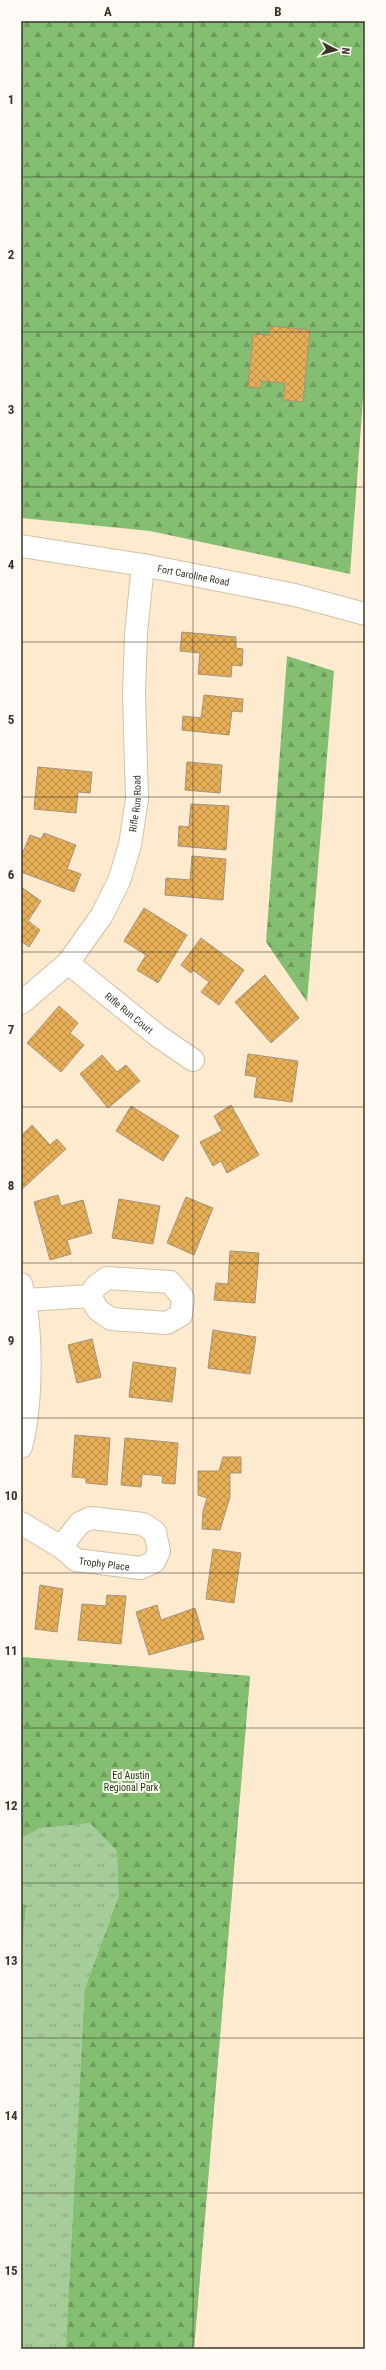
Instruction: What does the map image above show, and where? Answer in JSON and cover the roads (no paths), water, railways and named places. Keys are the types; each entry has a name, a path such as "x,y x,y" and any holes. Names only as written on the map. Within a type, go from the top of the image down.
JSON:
{"street":[{"name":"Fort Caroline Road","path":"21,546 143,565 295,595 365,614"},
{"name":"Rifle Run Road","path":"21,1003 68,963 102,915 119,881 130,845 137,799 134,694 136,633 143,565"},
{"name":"Rifle Run Court","path":"68,963 158,1036 193,1060"},
{"path":"21,1447 26,1429 29,1393 23,1292 90,1296"},
{"path":"21,1523 61,1547"}],"park label":[{"name":"Ed Austin Regional Park","path":"131,1780"}]}
